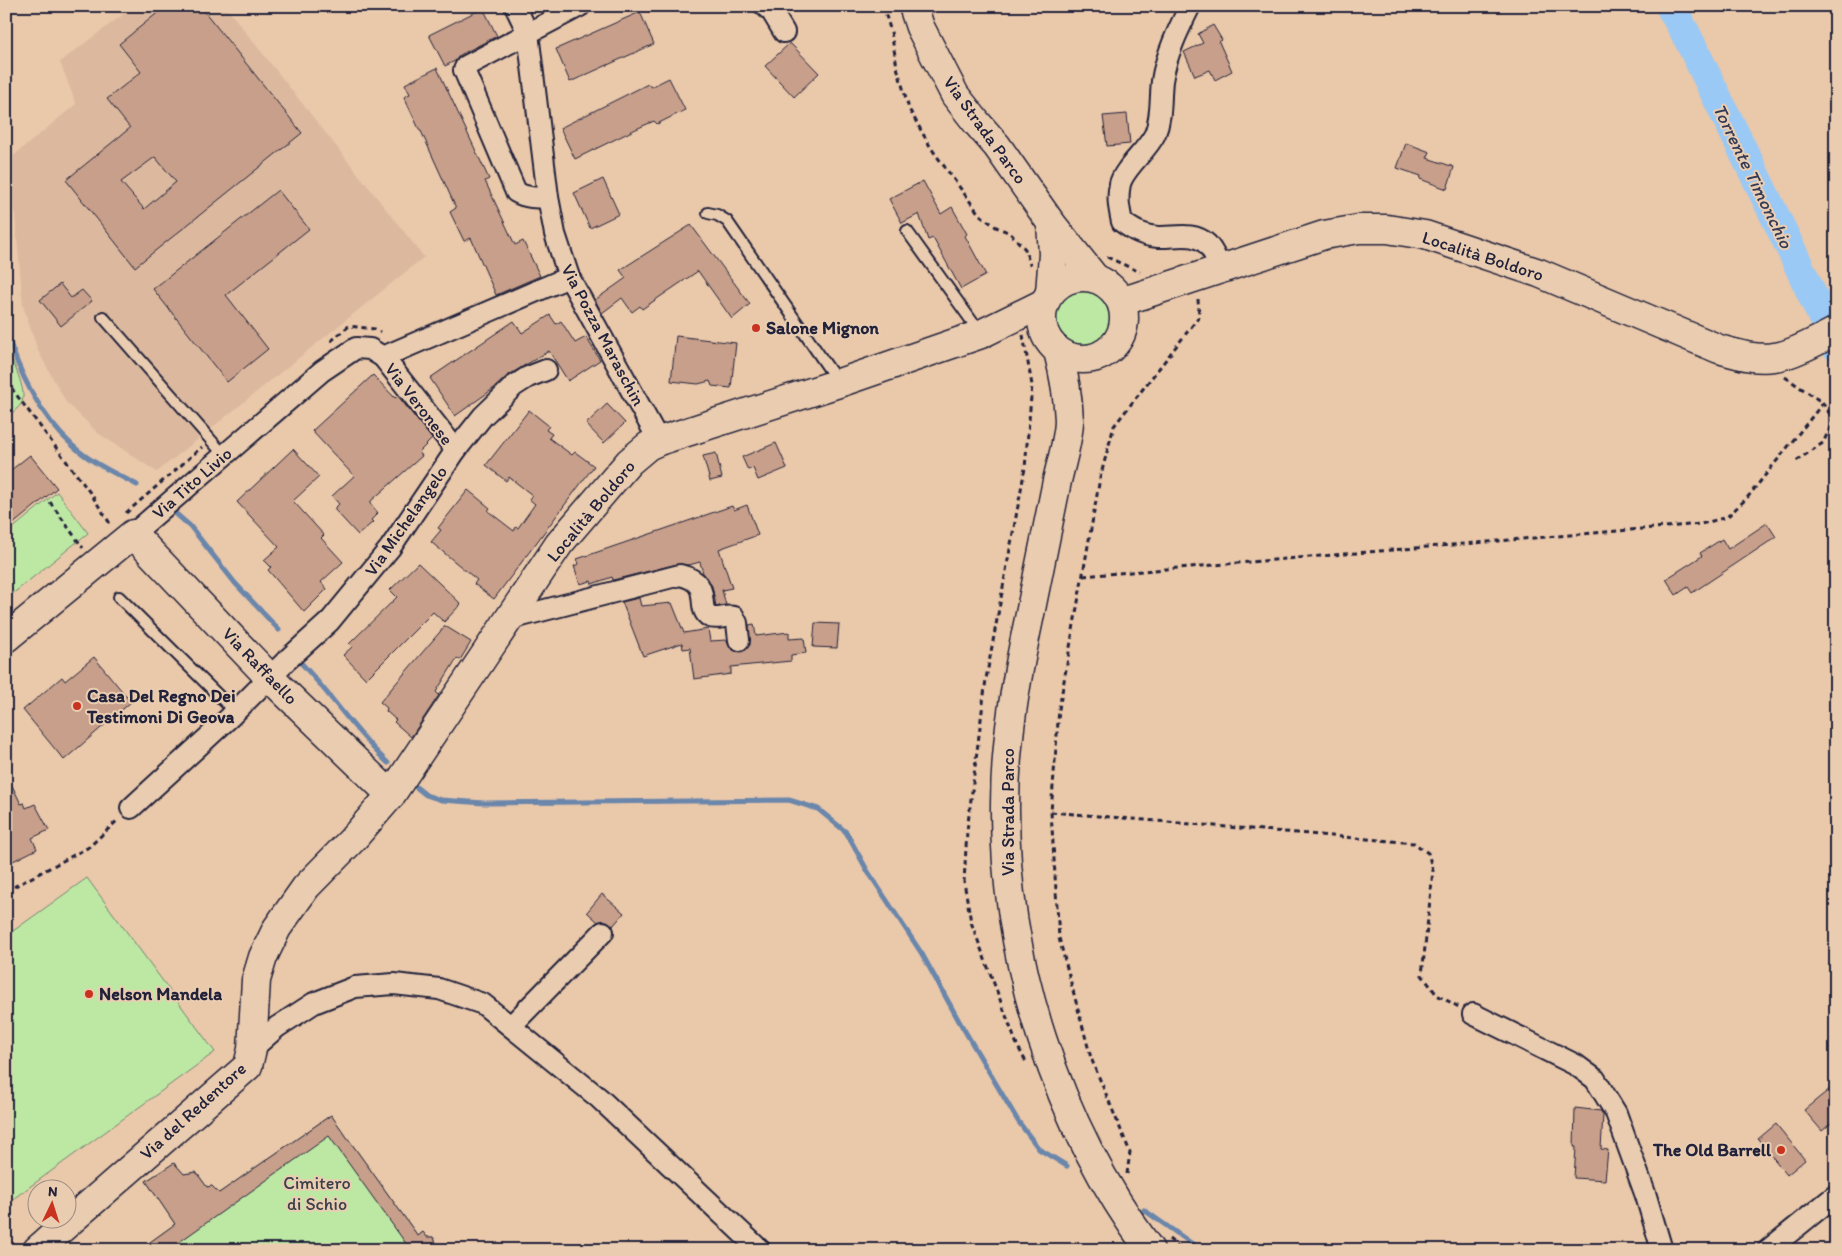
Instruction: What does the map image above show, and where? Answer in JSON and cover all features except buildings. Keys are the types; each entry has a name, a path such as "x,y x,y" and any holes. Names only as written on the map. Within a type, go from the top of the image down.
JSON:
{"street":[{"name":"Via Pozza Maraschin","path":"515,6 528,33 548,197 555,234 569,277 659,441"},
{"path":"548,197 522,196 516,192 464,70 466,66 580,6"},
{"path":"765,6 772,12 784,32"},
{"name":"Via Strada Parco","path":"913,6 920,27 955,95 998,146 1051,223 1095,278"},
{"path":"1190,6 1168,55 1162,82 1161,111 1155,134 1121,182 1118,202 1122,222 1139,234 1158,237 1176,235 1194,237 1207,244 1209,272"},
{"path":"1047,298 1059,284 1070,279 1082,277 1095,278 1106,283 1121,300 1124,314 1123,328 1117,341 1107,351 1096,357 1083,359 1070,357 1043,341 1042,316 1047,298 1053,254 1051,223"},
{"name":"Località Boldoro","path":"1121,300 1133,298 1324,234 1358,229 1387,229 1425,235 1539,273 1719,349 1745,356 1775,357 1826,336"},
{"path":"383,357 569,277"},
{"name":"Località Boldoro","path":"395,788 559,544 617,474 640,452 659,441 839,383 981,334 1047,298"},
{"name":"Località Boldoro","path":"981,334 1043,341"},
{"name":"Via Strada Parco","path":"1043,341 1065,376 1069,423 1017,674 1010,722 1004,804 1005,848 1009,891 1015,934 1026,982 1040,1032 1064,1094 1101,1176 1127,1219 1150,1250"},
{"name":"Via Tito Livio","path":"6,638 127,538 322,371 356,348 370,349 383,357"},
{"name":"Via Veronese","path":"383,357 456,450"},
{"name":"Via Michelangelo","path":"131,808 330,621 384,555 456,450 483,416 514,386 528,377 546,370"},
{"name":"Via Raffaello","path":"127,538 270,678 395,788"},
{"path":"510,619 680,575 691,577 699,583 705,611 709,616 716,618 727,615 734,617 739,640"},
{"name":"Via del Redentore","path":"37,1250 248,1066 252,1049 256,980 262,957 277,928 306,887 352,840 395,788"},
{"path":"511,1026 603,932"},
{"path":"252,1049 278,1027 314,1003 355,987 394,984 439,989 483,1004 599,1098 760,1250"},
{"path":"1473,1014 1576,1065 1595,1079 1616,1113 1646,1196 1662,1250"},
{"path":"1768,1250 1836,1195"}],"lane":[{"path":"708,213 717,215 727,221 839,383"},
{"path":"907,231 981,334"},
{"path":"103,317 224,455"},
{"path":"119,597 235,712"}],"path":[{"path":"883,6 909,109 926,140 979,214 996,227 1010,233 1025,249 1030,267"},
{"path":"1078,255 1093,250 1138,273 1147,270"},
{"path":"1130,1152 1091,1058 1059,938 1051,812 1059,709 1100,478 1114,426 1199,317 1209,272"},
{"path":"1030,1070 1017,1045 971,922 964,882 967,831 986,679 1025,468 1032,385 1043,341"},
{"path":"1775,357 1780,374 1823,404 1836,420"},
{"path":"6,381 91,494 127,538"},
{"path":"1083,576 1701,524 1727,517 1747,498 1823,404"},
{"path":"1796,462 1822,443 1830,428 1832,416"},
{"path":"50,502 84,548"},
{"path":"6,891 89,847 131,808"},
{"path":"1051,812 1414,842 1428,853 1433,871 1422,975 1437,995 1473,1014"}],"shaded area":[{"path":"134,6 225,6 424,257 157,472 98,433 66,402 38,351 23,306 15,213 6,198 6,162 76,104 60,62"}],"green space":[{"path":"1083,290 1098,295 1106,303 1111,318 1106,333 1098,341 1083,346 1068,341 1060,333 1055,318 1060,303 1068,295"},
{"path":"6,346 21,384 23,399 20,406 6,417"},
{"path":"57,492 88,533 6,599 6,534"},
{"name":"Nelson Mandela","path":"87,878 215,1052 42,1178 28,1178 28,1188 6,1204 6,936"},
{"name":"Cimitero di Schio","path":"331,1115 418,1236 423,1232 427,1237 433,1237 435,1240 434,1245 437,1249 446,1250 139,1250 175,1224 146,1181 174,1163 184,1174 196,1172 207,1187 212,1186 219,1193"}],"waterway":[{"name":"Torrente Timonchio","path":"1670,6 1686,34 1790,247 1836,346"},
{"path":"6,330 24,377 40,407 60,433 87,457 137,485"},
{"path":"175,513 190,526 235,583 279,630"},
{"path":"302,664 365,739 388,763"},
{"path":"411,783 426,795 441,800 484,803 789,800 818,809 846,832 867,870 922,954 1018,1121 1039,1149 1067,1166"},
{"path":"1144,1210 1201,1250"}],"place":[{"name":"Salone Mignon","path":"756,328"},
{"name":"Casa Del Regno Dei Testimoni Di Geova","path":"77,706"},
{"name":"Nelson Mandela","path":"89,994"},
{"name":"The Old Barrell","path":"1781,1150"}]}
